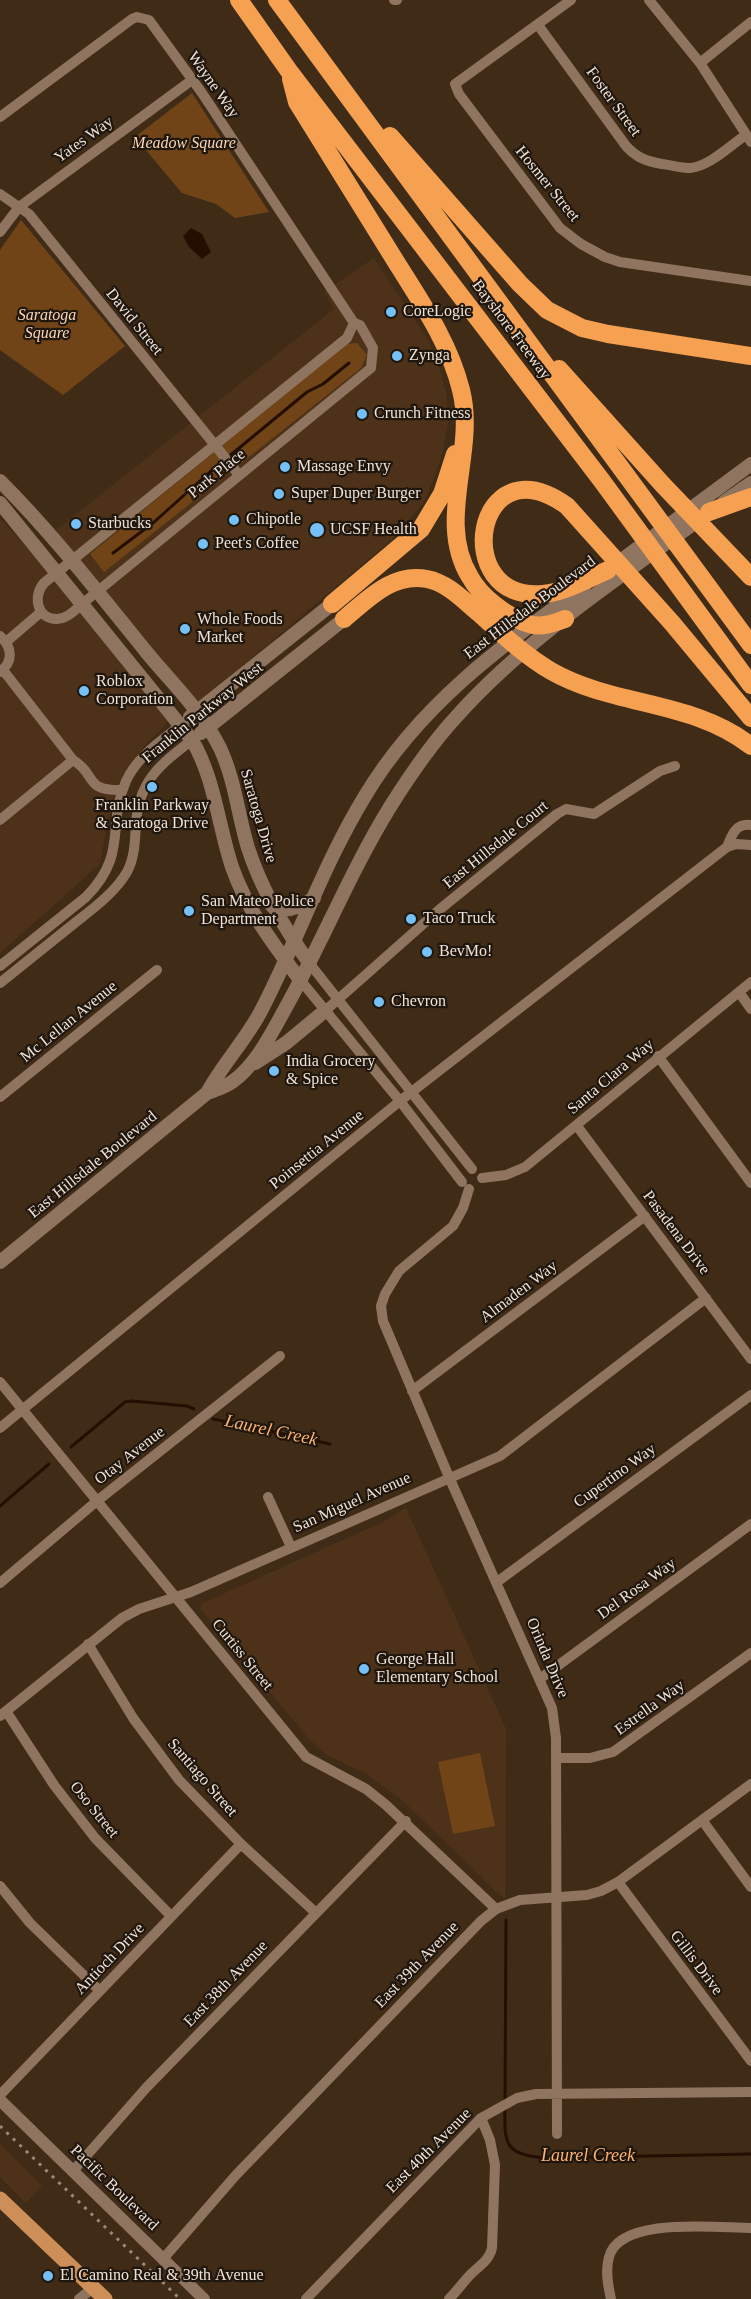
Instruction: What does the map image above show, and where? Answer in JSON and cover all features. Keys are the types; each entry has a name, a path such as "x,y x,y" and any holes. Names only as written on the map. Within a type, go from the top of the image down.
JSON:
{"highway":[{"name":"Bayshore Freeway","path":"239,0 289,71 602,481 751,685"},
{"name":"Bayshore Freeway","path":"277,0 751,645"},
{"path":"309,45 520,284 548,310 569,322 595,332 751,356"},
{"path":"289,71 297,102 421,302 443,340 454,366 462,392 465,417 456,541 459,554 470,577 485,597 530,625 546,625 565,620"},
{"path":"504,309 751,577"},
{"path":"332,603 421,530 435,508 452,467 458,442 459,404 454,366"},
{"path":"611,575 556,592 544,594 521,592 500,580 488,563 483,543 485,524 496,504 515,491 537,490 567,506 672,623 751,718"},
{"path":"705,507 751,496"},
{"path":"344,619 377,592 395,582 405,579 426,579 436,582 454,593 517,646 552,671 570,680 606,692 698,717 723,727 751,746"}],"main road":[{"name":"East Hillsdale Boulevard","path":"0,1262 207,1093 232,1082 245,1069 270,1036 310,964 360,859 411,775 457,716 517,646 530,625 611,575 705,507 751,464"},
{"name":"Saratoga Drive","path":"0,481 36,519 97,591 208,728 226,761 250,853 272,906 310,964"},
{"name":"East Hillsdale Boulevard","path":"705,507 751,483"},
{"path":"0,502 192,740 211,783 227,850 239,885 254,915 301,981"},
{"name":"East Hillsdale Boulevard","path":"207,1093 216,1075 253,1026 365,796 404,739 462,681 517,646 565,620 611,575"},
{"name":"Franklin Parkway West","path":"181,724 332,603"},
{"name":"Franklin Parkway West","path":"192,740 344,619"},
{"path":"272,906 278,909 302,907 314,898"},
{"path":"245,1069 286,1043 326,1011"},
{"path":"0,2199 105,2299"}],"street":[{"path":"538,25 571,0"},
{"path":"649,0 700,63 748,138"},
{"name":"Wayne Way","path":"0,117 137,17 143,17 152,24 192,80 354,323 360,325 373,348"},
{"path":"700,63 751,22"},
{"name":"Hosmer Street","path":"538,25 455,84 459,94 550,217 580,244 620,262 751,281"},
{"name":"Foster Street","path":"538,25 626,146 644,161 688,168 698,166 748,138"},
{"name":"Yates Way","path":"0,232 19,207 192,80"},
{"name":"David Street","path":"0,194 29,214 239,475"},
{"name":"Park Place","path":"354,323 348,338 217,449 44,583 38,593 38,606 41,612 57,619 69,615 371,368 373,348"},
{"path":"348,338 353,338 373,348"},
{"path":"41,612 3,639 10,657 1,671 73,760 100,789 122,790"},
{"name":"Franklin Parkway West","path":"0,966 98,885 112,861 122,790 133,768 181,724"},
{"name":"Franklin Parkway West","path":"0,983 94,908 122,879 131,862 137,813 144,788 158,767 192,740"},
{"path":"0,820 73,760"},
{"name":"East Hillsdale Court","path":"326,1011 439,910 557,814 566,808 594,814 660,771 675,766"},
{"path":"727,846 736,829 745,824 751,825"},
{"name":"Poinsettia Avenue","path":"0,1428 411,1092 727,846 749,844"},
{"name":"Saratoga Drive","path":"310,964 472,1169"},
{"name":"Mc Lellan Avenue","path":"0,1097 157,970"},
{"path":"301,981 466,1185 479,1187 482,1178 479,1171 472,1169 464,1173 466,1185"},
{"name":"Santa Clara Way","path":"482,1178 506,1175 525,1167 751,982"},
{"path":"739,992 751,1009"},
{"path":"658,1056 751,1183"},
{"name":"Pasadena Drive","path":"577,1125 751,1359"},
{"name":"Orinda Drive","path":"466,1185 463,1208 453,1226 399,1271 385,1294 381,1306 383,1321 412,1391 552,1708 556,1738 557,2134"},
{"name":"Almaden Way","path":"412,1391 645,1216"},
{"name":"San Miguel Avenue","path":"3,1714 88,1644 122,1618 139,1609 191,1592 500,1456 706,1298"},
{"name":"Otay Avenue","path":"0,1583 97,1501 280,1356"},
{"name":"Curtiss Street","path":"0,1382 306,1757 366,1789 406,1821 496,1910"},
{"name":"Cupertino Way","path":"497,1582 751,1395"},
{"path":"268,1497 291,1547"},
{"name":"Del Rosa Way","path":"540,1678 751,1524"},
{"name":"Santiago Street","path":"88,1644 133,1718 179,1780 241,1844 316,1913"},
{"name":"Estrella Way","path":"556,1758 590,1758 613,1752 751,1653"},
{"name":"Oso Street","path":"3,1714 54,1785 96,1838 171,1916"},
{"name":"East 39th Avenue","path":"163,2259 257,2152 481,1921 496,1910 520,1900 587,1896 601,1892 618,1882 751,1784"},
{"path":"702,1820 751,1887"},
{"name":"East 38th Avenue","path":"73,2171 146,2088 406,1821"},
{"name":"Antioch Drive","path":"0,2095 241,1844"},
{"name":"Gillis Drive","path":"618,1882 751,2061"},
{"path":"0,1886 30,1923 100,1991"},
{"name":"East 40th Avenue","path":"306,2299 481,2118 517,2098 556,2093 751,2092"},
{"name":"Pacific Boulevard","path":"0,2100 204,2299"},
{"path":"449,2299 490,2256 492,2248 495,2165 490,2140 481,2118"},
{"path":"610,2299 607,2281 609,2256 618,2242 635,2232 657,2228 751,2228"},
{"path":"79,2299 93,2288"}],"shaded area":[{"path":"191,228 202,234 211,252 202,259 189,247 183,236"},
{"path":"374,258 428,340 439,366 447,396 448,424 443,451 434,479 423,503 397,535 195,706 55,531 334,309 324,292"},
{"path":"0,518 39,561 168,722 145,745 122,775 107,824 100,864 0,953"},
{"name":"George Hall Elementary School","path":"406,1508 506,1729 505,1898 401,1799 365,1773 327,1755 309,1739 200,1608 203,1603 383,1522"},
{"path":"0,2144 42,2186 26,2203 0,2177"}],"green space":[{"name":"Meadow Square","path":"192,93 269,212 235,218 216,204 182,193 135,137"},
{"name":"Saratoga Square","path":"21,220 125,346 63,395 0,350 0,250"},
{"path":"357,343 367,355 361,368 104,572 90,554 346,344"},
{"path":"480,1753 495,1826 453,1834 438,1762"}],"waterway":[{"path":"113,553 153,523 210,472 307,392 323,384 349,363"},
{"name":"Laurel Creek","path":"71,1447 125,1402 187,1406 194,1409"},
{"name":"Laurel Creek","path":"213,1419 330,1444"},
{"name":"Laurel Creek","path":"0,1506 49,1464"},
{"name":"Laurel Creek","path":"505,2102 506,1920"},
{"name":"Laurel Creek","path":"505,2108 505,2131 510,2146 522,2154 532,2156 545,2158 751,2154"}],"railway":[{"path":"0,2126 180,2299"}],"place":[{"name":"CoreLogic","path":"391,312"},
{"name":"Zynga","path":"397,356"},
{"name":"Crunch Fitness","path":"362,414"},
{"name":"Massage Envy","path":"285,467"},
{"name":"Super Duper Burger","path":"279,494"},
{"name":"Chipotle","path":"234,520"},
{"name":"Starbucks","path":"76,524"},
{"name":"UCSF Health","path":"317,530"},
{"name":"Peet's Coffee","path":"203,544"},
{"name":"Whole Foods Market","path":"185,629"},
{"name":"Roblox Corporation","path":"84,691"},
{"name":"Franklin Parkway & Saratoga Drive","path":"152,787"},
{"name":"San Mateo Police Department","path":"189,911"},
{"name":"Taco Truck","path":"411,919"},
{"name":"BevMo!","path":"427,952"},
{"name":"Chevron","path":"379,1002"},
{"name":"India Grocery & Spice","path":"274,1071"},
{"name":"George Hall Elementary School","path":"364,1669"},
{"name":"El Camino Real & 39th Avenue","path":"48,2276"}]}
